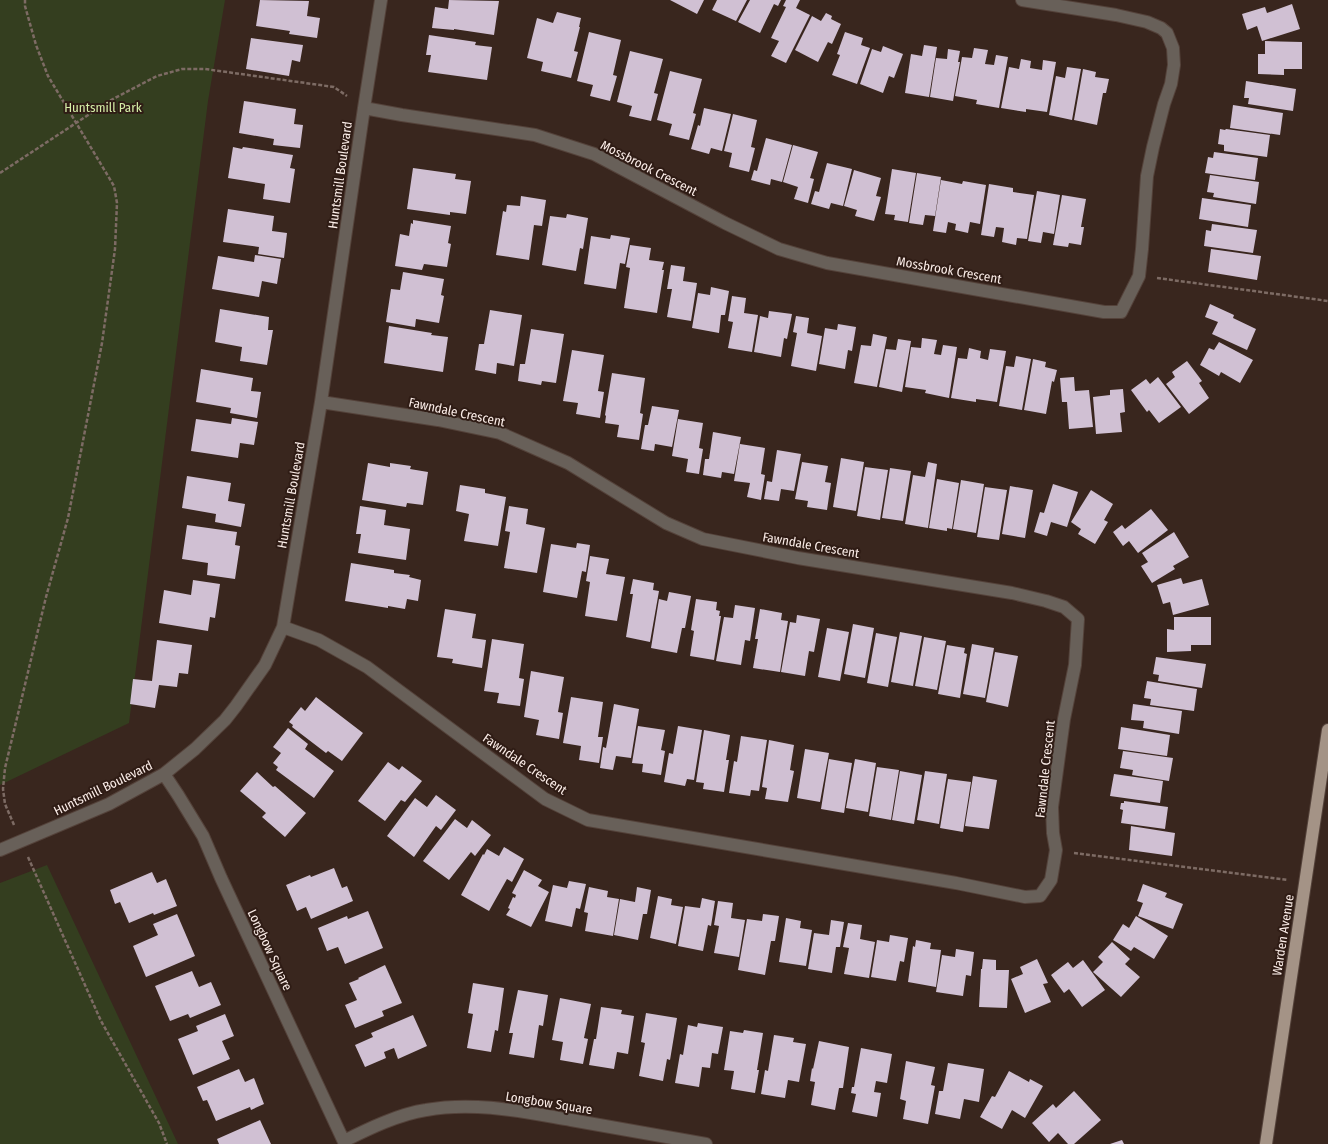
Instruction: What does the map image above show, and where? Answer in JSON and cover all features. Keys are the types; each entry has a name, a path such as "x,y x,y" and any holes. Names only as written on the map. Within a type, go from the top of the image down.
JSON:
{"main road":[{"name":"Warden Avenue","path":"1266,1144 1328,730"}],"street":[{"name":"Huntsmill Boulevard","path":"0,850 109,804 164,774 195,749 225,720 265,665 283,627 321,402 381,0"},
{"name":"Mossbrook Crescent","path":"364,108 535,135 594,154 725,223 779,249 827,263 1104,312 1121,312 1139,276 1147,176 1152,147 1171,84 1174,65 1172,48 1167,33 1161,28 1147,22 1116,15 1022,0"},
{"name":"Fawndale Crescent","path":"283,627 319,640 367,667 518,780 546,798 588,820 956,883 1025,897 1040,896 1051,880 1056,850 1053,833 1052,807 1064,719 1075,664 1078,630 1078,619 1064,607 1046,601 1012,594 798,558 703,539 666,523 568,462 500,434 438,420 321,402"},
{"name":"Longbow Square","path":"164,774 203,836 221,878 344,1142 369,1129 412,1114 426,1110 465,1106 508,1109 706,1144"}],"path":[{"path":"25,0 25,6 36,45 48,76 114,186 117,203 114,249 102,344 68,518 46,597 5,768 3,789 5,804 101,1021 159,1123 167,1144"},
{"path":"0,173 111,100 158,76 182,69 200,68 334,87 364,108"},
{"path":"1139,276 1328,301"},
{"path":"1056,850 1306,882"}],"green space":[{"name":"Huntsmill Park","path":"0,0 225,0 208,101 129,723 0,785"},
{"path":"47,865 178,1144 0,1144 0,883"}],"building":[{"path":"260,0 309,1 307,16 320,18 317,38 289,34 290,31 256,26"},
{"path":"449,0 499,1 494,35 454,29 432,28 435,7 448,9"},
{"path":"670,0 704,0 697,14"},
{"path":"717,0 747,0 736,21 712,10"},
{"path":"750,0 781,0 778,6 774,4 760,33 738,22"},
{"path":"786,0 800,0 796,8 810,15 786,63 771,56 779,41 771,38 786,7 783,6"},
{"path":"1292,4 1300,29 1262,41 1257,26 1247,30 1242,14 1265,7 1267,13"},
{"path":"557,12 581,18 574,51 578,52 571,78 541,71 543,62 527,58 537,18 553,23"},
{"path":"826,13 832,16 831,19 841,24 832,44 828,42 818,62 795,50 812,16 821,21"},
{"path":"589,32 621,40 613,75 617,76 610,101 590,96 593,85 577,81"},
{"path":"845,32 863,38 861,45 870,48 857,84 832,75 840,55 837,54"},
{"path":"429,35 476,42 475,45 492,47 487,80 428,72 431,55 426,55"},
{"path":"251,38 303,45 300,62 292,60 289,76 246,69"},
{"path":"1265,41 1302,42 1302,69 1284,69 1284,75 1258,74 1258,54 1265,54"},
{"path":"924,45 937,47 929,97 905,93 911,54 922,56"},
{"path":"883,46 903,54 894,78 889,76 883,93 860,84 872,49 881,52"},
{"path":"974,48 988,50 985,64 994,65 996,55 1008,57 999,108 976,104 977,100 955,96 962,57 972,58"},
{"path":"948,49 960,51 958,62 960,62 953,101 930,97 936,58 947,59"},
{"path":"630,51 663,59 654,93 658,94 651,121 629,116 632,106 617,102"},
{"path":"1021,59 1031,61 1030,68 1042,70 1043,60 1056,62 1047,112 1026,109 1026,112 1001,108 1009,67 1019,69"},
{"path":"1067,67 1081,69 1072,120 1049,115 1056,76 1065,78"},
{"path":"1083,69 1096,72 1095,77 1109,79 1106,93 1103,93 1097,125 1074,120"},
{"path":"670,71 702,79 693,113 696,114 689,140 669,135 672,124 657,120"},
{"path":"1246,81 1296,89 1293,111 1248,104 1249,98 1244,98"},
{"path":"244,101 296,109 294,124 303,125 300,148 273,145 274,139 239,133"},
{"path":"1233,105 1283,113 1280,135 1230,128"},
{"path":"704,108 731,114 722,151 711,148 709,154 691,149 698,125 700,126"},
{"path":"733,114 757,120 751,147 755,148 749,172 729,167 732,153 724,151"},
{"path":"1220,129 1270,135 1267,157 1224,151 1224,145 1218,144"},
{"path":"766,138 792,145 782,182 771,179 770,185 751,180 754,170 757,171"},
{"path":"793,145 818,152 810,178 814,179 808,203 794,199 798,187 783,182"},
{"path":"233,147 242,149 243,147 293,155 290,168 295,169 290,203 263,199 265,184 228,178"},
{"path":"1214,152 1258,158 1255,180 1205,173 1208,157 1213,158"},
{"path":"827,163 852,169 843,206 831,203 829,209 811,204 815,191 819,192"},
{"path":"413,168 456,174 455,179 471,181 466,214 450,212 450,215 407,209"},
{"path":"892,169 916,173 908,222 894,220 895,215 885,214"},
{"path":"854,170 881,178 876,196 881,197 874,221 855,216 857,210 844,206"},
{"path":"917,173 941,177 935,216 925,215 923,225 909,223"},
{"path":"1210,175 1259,182 1256,204 1213,197 1214,193 1207,192"},
{"path":"941,180 962,184 963,181 986,185 980,224 970,222 968,233 955,230 956,224 948,222 946,233 933,231"},
{"path":"989,184 1013,188 1013,192 1034,195 1027,239 1017,238 1016,245 1002,242 1004,228 996,227 994,237 981,235"},
{"path":"1037,191 1060,195 1054,234 1043,232 1041,243 1028,241"},
{"path":"1062,195 1086,199 1081,227 1084,227 1081,245 1069,243 1068,247 1053,245"},
{"path":"521,196 546,200 542,226 534,225 529,260 496,255 503,211 506,212 507,205 520,206"},
{"path":"1202,198 1251,205 1248,227 1199,219"},
{"path":"228,209 274,216 272,231 287,233 284,258 258,254 259,247 223,242"},
{"path":"567,214 588,218 583,249 580,248 576,271 542,265 550,216 566,218"},
{"path":"413,220 451,226 448,243 451,244 447,267 424,264 422,270 395,266 400,234 409,236 411,223 413,224"},
{"path":"1212,224 1257,230 1253,253 1204,246 1206,230 1211,231"},
{"path":"611,235 630,238 625,264 620,263 616,289 584,284 591,236 610,239"},
{"path":"630,245 651,248 649,260 664,262 657,313 624,308 630,268 626,267"},
{"path":"1211,249 1261,256 1257,280 1208,272"},
{"path":"255,255 281,259 277,284 262,281 259,297 212,289 218,256 254,262"},
{"path":"671,265 685,267 683,281 697,283 691,321 667,317 672,289 667,289"},
{"path":"403,272 444,279 441,295 444,296 439,323 416,319 415,327 386,322 391,289 400,290"},
{"path":"711,287 729,291 725,315 721,315 719,333 692,328 698,293 710,295"},
{"path":"732,296 746,298 744,313 758,315 752,352 728,348 733,322 728,321"},
{"path":"1210,304 1234,315 1233,318 1256,329 1247,350 1212,334 1218,322 1205,317"},
{"path":"220,309 269,317 268,330 273,330 267,365 240,361 242,347 215,342"},
{"path":"490,310 522,315 514,366 497,363 496,374 475,370 479,344 484,344"},
{"path":"769,311 792,314 787,339 784,338 781,357 754,352 760,316 768,318"},
{"path":"796,316 809,318 807,333 822,336 816,371 791,366 797,333 793,332"},
{"path":"838,324 856,327 852,351 848,350 845,369 819,364 825,328 837,330"},
{"path":"389,326 448,337 443,372 384,363"},
{"path":"531,329 564,334 556,383 542,381 541,385 518,381 520,364 525,364"},
{"path":"873,334 887,337 877,387 854,383 861,345 871,346"},
{"path":"922,338 937,340 934,354 941,355 943,345 957,347 949,398 925,393 926,390 905,387 911,347 921,348"},
{"path":"898,339 911,341 902,392 879,387 886,349 896,350"},
{"path":"1219,342 1253,360 1240,383 1221,372 1219,376 1200,365 1209,348 1214,350"},
{"path":"969,348 981,351 980,358 988,360 990,349 1006,351 997,402 976,399 976,402 951,398 958,358 967,359"},
{"path":"572,350 604,355 598,391 604,392 600,418 576,414 578,403 563,401"},
{"path":"1016,356 1031,359 1022,410 999,406 1006,366 1014,367"},
{"path":"1033,359 1046,362 1045,367 1057,370 1054,382 1052,381 1046,414 1024,410"},
{"path":"1187,361 1202,381 1199,383 1209,398 1189,414 1166,384 1175,377 1172,372"},
{"path":"201,369 253,378 251,391 261,392 257,418 230,413 231,408 196,402"},
{"path":"612,373 645,378 640,413 643,414 639,440 617,437 619,425 605,423"},
{"path":"1074,377 1075,391 1089,390 1093,427 1069,429 1067,402 1062,402 1060,378"},
{"path":"1158,377 1181,407 1159,423 1149,410 1147,412 1131,390 1146,379 1150,384"},
{"path":"1123,389 1125,412 1120,413 1122,432 1096,434 1093,397 1110,395 1110,390"},
{"path":"652,406 679,410 672,447 655,444 654,451 641,449 645,425 648,425"},
{"path":"232,418 258,422 254,445 240,443 238,458 191,451 196,419 231,424"},
{"path":"678,419 703,423 699,448 703,449 699,474 686,472 688,459 672,456"},
{"path":"713,432 741,437 734,474 722,472 721,478 703,475 705,459 709,459"},
{"path":"740,444 765,448 761,474 765,475 761,500 747,497 750,483 734,481"},
{"path":"777,450 801,454 794,491 781,489 779,501 764,499 767,481 772,482"},
{"path":"841,458 864,462 856,511 833,507"},
{"path":"802,462 828,466 825,482 831,483 827,510 807,507 808,501 795,499"},
{"path":"928,462 937,464 928,528 905,524 913,475 925,477"},
{"path":"368,463 390,467 390,463 411,466 410,469 428,472 423,505 407,503 406,507 362,500"},
{"path":"865,467 888,470 880,520 857,516"},
{"path":"890,468 911,471 903,521 882,518"},
{"path":"187,476 231,483 228,501 245,504 241,527 215,522 216,514 182,508"},
{"path":"937,479 959,483 952,529 947,528 947,531 929,528"},
{"path":"961,480 984,484 976,533 953,529"},
{"path":"1053,484 1078,492 1067,527 1051,522 1047,536 1034,532 1040,512 1044,513"},
{"path":"460,485 485,489 485,493 506,497 498,546 464,541 469,514 456,511"},
{"path":"1010,486 1033,490 1025,538 1002,534"},
{"path":"985,487 1007,490 999,540 977,537"},
{"path":"1091,490 1113,504 1104,520 1108,522 1095,544 1078,534 1081,529 1071,522"},
{"path":"360,506 386,510 384,525 410,529 406,560 358,553 361,534 356,534"},
{"path":"509,506 528,509 526,524 545,528 537,573 504,568 510,532 505,531"},
{"path":"1151,509 1168,530 1138,553 1129,541 1123,546 1113,532 1122,525 1125,529"},
{"path":"187,525 237,532 235,545 240,546 235,579 207,575 208,563 182,559"},
{"path":"1174,532 1189,557 1173,566 1175,569 1152,583 1141,566 1148,562 1142,553"},
{"path":"577,543 590,545 586,572 582,571 577,598 543,592 551,544 576,548"},
{"path":"590,556 609,559 606,574 625,577 617,621 585,616 590,582 586,581"},
{"path":"351,563 394,570 394,573 410,575 409,577 421,580 418,601 407,599 405,609 388,606 388,608 345,601"},
{"path":"1181,578 1183,584 1202,579 1209,605 1173,615 1170,602 1163,604 1157,585"},
{"path":"633,579 654,583 653,590 659,591 650,642 626,637 633,594 630,594"},
{"path":"193,580 220,584 215,618 210,617 208,631 159,623 164,590 191,595"},
{"path":"669,592 691,596 685,628 682,628 677,653 651,648 659,599 667,601"},
{"path":"696,599 717,602 716,610 720,611 719,616 721,616 714,660 690,656 694,631 691,630"},
{"path":"735,605 755,608 750,641 745,640 741,665 716,661 724,617 733,618"},
{"path":"445,609 476,614 472,638 486,640 482,668 452,663 453,659 437,657"},
{"path":"760,609 782,613 781,620 788,621 780,672 753,668 758,639 755,639"},
{"path":"797,615 820,619 814,652 809,651 805,676 781,672 790,622 796,623"},
{"path":"1174,617 1211,617 1211,645 1191,645 1191,651 1167,652 1167,629 1174,630"},
{"path":"853,624 874,628 865,678 844,674"},
{"path":"827,628 849,632 840,681 818,677"},
{"path":"900,632 922,636 913,686 891,682"},
{"path":"876,633 897,637 888,687 867,683"},
{"path":"924,637 946,641 937,690 915,686"},
{"path":"492,639 524,644 519,678 524,679 520,706 497,703 499,693 484,691"},
{"path":"157,640 192,645 188,674 179,673 177,687 159,685 155,708 130,704 133,679 152,681"},
{"path":"972,644 994,648 985,698 963,694"},
{"path":"947,645 965,648 964,653 967,654 960,698 938,694"},
{"path":"995,652 1018,656 1008,707 986,702"},
{"path":"1156,657 1206,664 1202,688 1158,681 1159,675 1153,674"},
{"path":"531,671 564,677 558,712 563,713 559,739 536,735 539,720 524,717"},
{"path":"1147,681 1197,689 1194,711 1150,705 1151,699 1144,698"},
{"path":"316,697 363,733 342,761 328,751 326,753 292,727 293,725 289,722 301,707 305,711"},
{"path":"571,697 603,702 598,737 603,737 599,763 579,760 581,746 563,743"},
{"path":"614,704 639,709 631,758 616,756 613,770 600,768 603,747 606,748"},
{"path":"1133,704 1182,711 1179,734 1143,728 1144,721 1131,720"},
{"path":"638,726 665,730 661,750 665,751 661,775 642,772 643,764 632,763"},
{"path":"678,726 702,730 694,780 687,779 685,786 664,782 669,753 673,754"},
{"path":"1121,727 1170,735 1167,756 1118,749"},
{"path":"288,728 308,744 305,749 334,771 314,798 276,770 278,767 273,763 281,753 273,747"},
{"path":"704,730 730,735 726,760 729,760 724,792 703,789 704,783 696,782"},
{"path":"741,736 767,740 759,791 751,790 750,796 729,793 734,761 737,762"},
{"path":"769,740 794,745 790,770 794,771 788,802 765,799 767,788 762,787"},
{"path":"805,749 829,753 820,802 797,798"},
{"path":"1123,751 1173,758 1169,781 1132,775 1133,770 1120,768"},
{"path":"829,759 852,763 844,813 821,809"},
{"path":"855,759 876,763 868,812 846,808"},
{"path":"388,762 399,770 402,766 422,781 405,802 401,800 385,821 358,801"},
{"path":"877,767 899,770 891,820 869,816"},
{"path":"900,771 922,775 914,824 892,820"},
{"path":"925,771 947,774 939,824 917,820"},
{"path":"257,772 273,787 275,786 306,813 285,837 262,817 266,813 240,791"},
{"path":"1114,774 1163,781 1160,803 1110,796"},
{"path":"973,776 997,780 989,829 965,826"},
{"path":"948,779 971,782 963,832 940,828"},
{"path":"436,795 456,810 441,830 436,826 414,857 387,836 415,798 427,807"},
{"path":"1124,801 1168,807 1165,829 1121,823 1123,810 1120,809 1121,803 1124,803"},
{"path":"455,819 467,828 472,820 491,835 475,856 471,852 449,880 423,861"},
{"path":"1131,826 1175,833 1172,856 1129,850"},
{"path":"504,847 524,859 512,882 507,879 489,911 461,895 487,849 499,856"},
{"path":"334,868 342,888 347,886 353,901 311,919 306,907 297,911 286,885 310,875 311,877"},
{"path":"524,870 542,880 538,886 549,892 531,927 506,915 510,909 508,908 513,897 515,898 516,895 512,893"},
{"path":"152,872 157,883 166,879 177,906 154,915 153,913 129,923 120,902 115,904 110,890"},
{"path":"569,881 586,884 580,909 576,908 572,927 545,921 553,885 567,888"},
{"path":"1143,884 1167,893 1165,897 1183,904 1173,929 1138,916 1143,903 1137,901"},
{"path":"589,887 608,891 607,897 619,899 613,936 585,931 588,913 584,912"},
{"path":"637,887 651,890 647,914 643,914 638,940 614,935 620,899 635,902"},
{"path":"658,896 672,899 671,905 683,907 676,944 650,938"},
{"path":"702,898 715,901 711,926 708,925 703,951 678,946 685,906 700,908"},
{"path":"718,901 733,903 731,918 745,920 739,957 714,953 719,926 714,925"},
{"path":"368,911 383,948 345,964 338,947 327,951 318,928 347,916 348,919"},
{"path":"177,914 195,956 146,977 133,946 158,935 153,924"},
{"path":"763,914 779,916 775,941 771,941 765,975 738,970 747,919 762,921"},
{"path":"1136,916 1168,936 1154,959 1134,947 1131,951 1113,940 1123,924 1129,928"},
{"path":"786,918 801,921 800,928 812,930 806,966 779,962"},
{"path":"831,920 844,922 840,947 836,947 832,973 808,969 814,933 829,935"},
{"path":"848,923 862,925 860,939 875,942 869,978 844,974 849,948 843,947"},
{"path":"890,935 908,938 904,962 900,961 896,981 871,977 877,940 889,942"},
{"path":"916,940 931,943 930,949 941,950 936,987 908,982 913,946 915,947"},
{"path":"1112,942 1130,959 1125,964 1140,977 1121,997 1093,972 1103,962 1098,957"},
{"path":"956,949 974,952 971,976 966,975 963,996 936,992 942,955 955,957"},
{"path":"983,959 996,960 996,970 1009,970 1007,1008 979,1007"},
{"path":"1037,959 1048,983 1043,984 1051,1002 1025,1013 1011,979 1023,974 1020,967"},
{"path":"1083,960 1105,990 1082,1007 1069,989 1064,993 1051,975 1068,962 1073,968"},
{"path":"385,965 402,1003 382,1011 384,1016 355,1028 345,1005 357,1000 349,983"},
{"path":"192,971 199,987 211,982 221,1005 190,1018 188,1014 170,1021 155,986"},
{"path":"473,983 504,988 498,1031 495,1030 491,1052 467,1048 473,1014 468,1013"},
{"path":"518,990 548,995 543,1026 539,1025 534,1058 509,1054 513,1033 509,1033"},
{"path":"560,998 591,1004 584,1038 588,1039 583,1064 560,1060 563,1042 552,1040"},
{"path":"601,1007 622,1010 621,1014 634,1016 628,1054 617,1052 614,1069 589,1065 594,1039 596,1039"},
{"path":"646,1013 677,1018 670,1060 667,1059 663,1081 639,1076 645,1043 641,1042"},
{"path":"225,1014 234,1036 222,1041 230,1059 193,1075 178,1039 198,1031 196,1026"},
{"path":"413,1015 427,1046 398,1059 394,1048 384,1052 386,1058 365,1067 355,1045 373,1037 371,1033"},
{"path":"698,1023 723,1027 718,1054 712,1053 710,1068 702,1067 699,1087 675,1083 680,1054 683,1055 688,1025 697,1027"},
{"path":"744,1030 763,1033 755,1093 731,1089 734,1071 724,1070 730,1031 743,1033"},
{"path":"774,1035 794,1038 793,1042 806,1044 799,1082 788,1080 785,1098 761,1094 765,1070 768,1071"},
{"path":"819,1041 849,1047 843,1088 839,1088 835,1110 811,1105 815,1082 810,1081"},
{"path":"861,1048 892,1054 887,1083 876,1081 874,1092 881,1093 877,1117 852,1112 856,1094 851,1093 852,1087 854,1087"},
{"path":"906,1061 935,1067 931,1085 935,1086 928,1124 903,1119 906,1101 900,1099"},
{"path":"948,1063 984,1069 979,1102 964,1099 960,1119 935,1114 939,1091 943,1091"},
{"path":"239,1069 245,1082 254,1078 264,1104 251,1110 250,1107 216,1121 207,1100 203,1101 197,1087"},
{"path":"1009,1071 1029,1082 1030,1079 1043,1086 1025,1118 1012,1110 1002,1129 980,1117 992,1096 995,1097"},
{"path":"1074,1091 1101,1120 1074,1144 1068,1144 1058,1133 1049,1142 1032,1123 1053,1104 1056,1108"},
{"path":"260,1120 271,1144 219,1144 217,1139"},
{"path":"1122,1140 1124,1144 1110,1144"}]}
